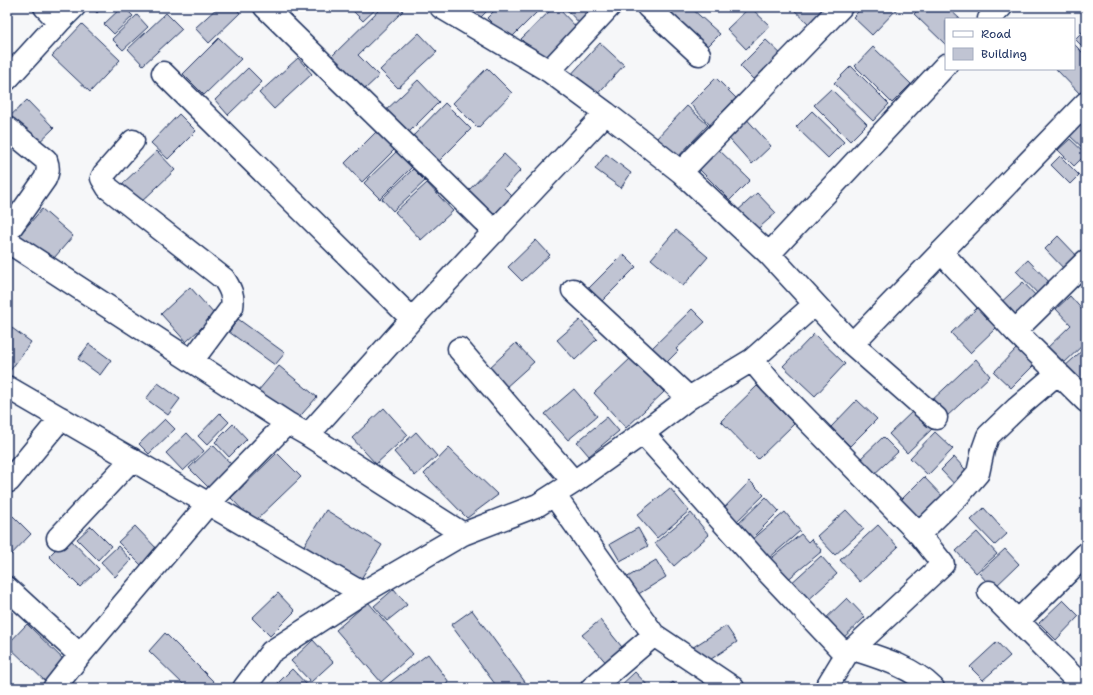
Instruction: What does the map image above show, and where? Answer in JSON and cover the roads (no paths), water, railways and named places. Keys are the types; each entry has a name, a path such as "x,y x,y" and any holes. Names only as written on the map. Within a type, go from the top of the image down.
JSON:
{"street":[{"path":"265,7 495,232"},
{"path":"441,7 549,71 606,113 681,172 769,254 852,344 936,418"},
{"path":"549,71 609,7"},
{"path":"648,7 699,54"},
{"path":"681,172 841,7"},
{"path":"990,18 1001,7"},
{"path":"7,79 60,12"},
{"path":"769,254 945,66"},
{"path":"163,73 412,319"},
{"path":"852,344 1086,103"},
{"path":"308,435 412,319 606,113"},
{"path":"7,128 46,160 48,172 7,234"},
{"path":"133,141 104,174 102,178 104,183 108,188 224,279 234,298 232,307 192,361"},
{"path":"7,241 287,423 463,534"},
{"path":"941,252 1015,331 1086,401"},
{"path":"1015,331 1086,261"},
{"path":"573,290 689,398"},
{"path":"244,688 271,652 362,593 463,534 538,505 554,495 643,434 689,398 752,360 815,304"},
{"path":"458,348 574,482"},
{"path":"752,360 771,383 919,534 943,564 850,652 826,688"},
{"path":"919,534 959,495 978,473 988,436 1017,408 1058,373"},
{"path":"7,387 362,593"},
{"path":"9,481 61,418"},
{"path":"54,688 80,655 209,503 287,423"},
{"path":"643,434 761,566 850,652 899,666 926,681 933,688"},
{"path":"58,538 132,459"},
{"path":"554,495 654,635 733,688"},
{"path":"1018,621 1086,554"},
{"path":"7,588 80,655"},
{"path":"989,592 1084,688"},
{"path":"592,688 654,635"}]}
